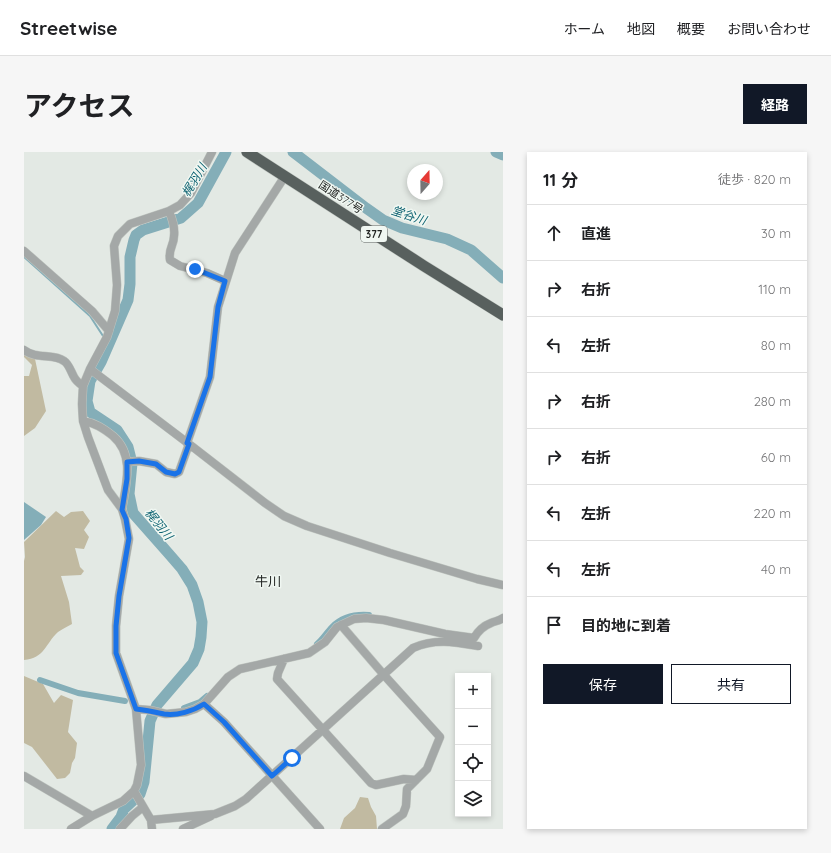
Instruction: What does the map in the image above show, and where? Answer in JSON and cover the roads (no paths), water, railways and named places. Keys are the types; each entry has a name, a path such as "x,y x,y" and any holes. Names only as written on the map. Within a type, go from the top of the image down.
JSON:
{"highway":[{"name":"国道377号","path":"247,152 503,315"}],"street":[{"path":"152,829 151,820 135,794 141,765 136,709 116,653 116,626 119,596 129,538 126,519 122,510 108,490 83,421 83,386 109,331 116,311 117,285 114,246 118,236 130,224 169,213 180,205 191,193 212,152"},
{"path":"128,462 139,461 156,464 166,472 175,474 179,472 210,377 218,307 225,281 236,253 285,176"},
{"path":"169,213 174,237 169,253 170,260 180,266 207,273 225,281"},
{"path":"24,251 92,311 109,331"},
{"path":"24,350 28,354 64,360 75,379 83,386"},
{"path":"91,370 284,516 307,526 390,553 477,579 503,585"},
{"path":"83,421 96,424 120,442 125,451 128,462 122,510"},
{"path":"136,709 166,714 186,712 195,709 204,704 228,677 240,669 309,653 325,642 337,627 354,619 366,618 384,620 445,634 474,638 478,631 489,623 502,622"},
{"path":"342,625 384,675 440,737 427,769 407,789 406,806 403,814 382,829"},
{"path":"183,829 235,806 246,799 413,648 433,641 451,641 478,646"},
{"path":"284,659 277,679 370,783 376,785 404,779 416,780"},
{"path":"204,704 224,722 320,829"},
{"path":"24,776 92,816"},
{"path":"72,829 92,816 135,794"},
{"path":"120,829 143,806"},
{"path":"151,820 215,814"}],"water":[{"path":"24,502 46,517 41,525 24,540"}],"waterway":[{"name":"梶羽川","path":"112,829 121,817 124,809 140,794 144,782 150,721 157,705 193,663 199,649 202,622 198,602 192,585 182,569 133,513 129,494 132,463 128,447 117,430 90,412 87,401 90,381 101,362 128,300 130,284 130,257 136,235 143,230 181,218 198,203 226,152"},
{"name":"堂谷川","path":"293,152 383,220 402,228 447,239 471,250 503,278"},
{"path":"496,152 503,155"},
{"path":"24,257 90,316 103,336"},
{"path":"317,644 332,627 340,621 354,616 369,615"},
{"path":"40,680 78,693 125,701"},
{"path":"184,708 200,702 207,696"}],"district":[{"name":"牛川","path":"268,581"}]}
